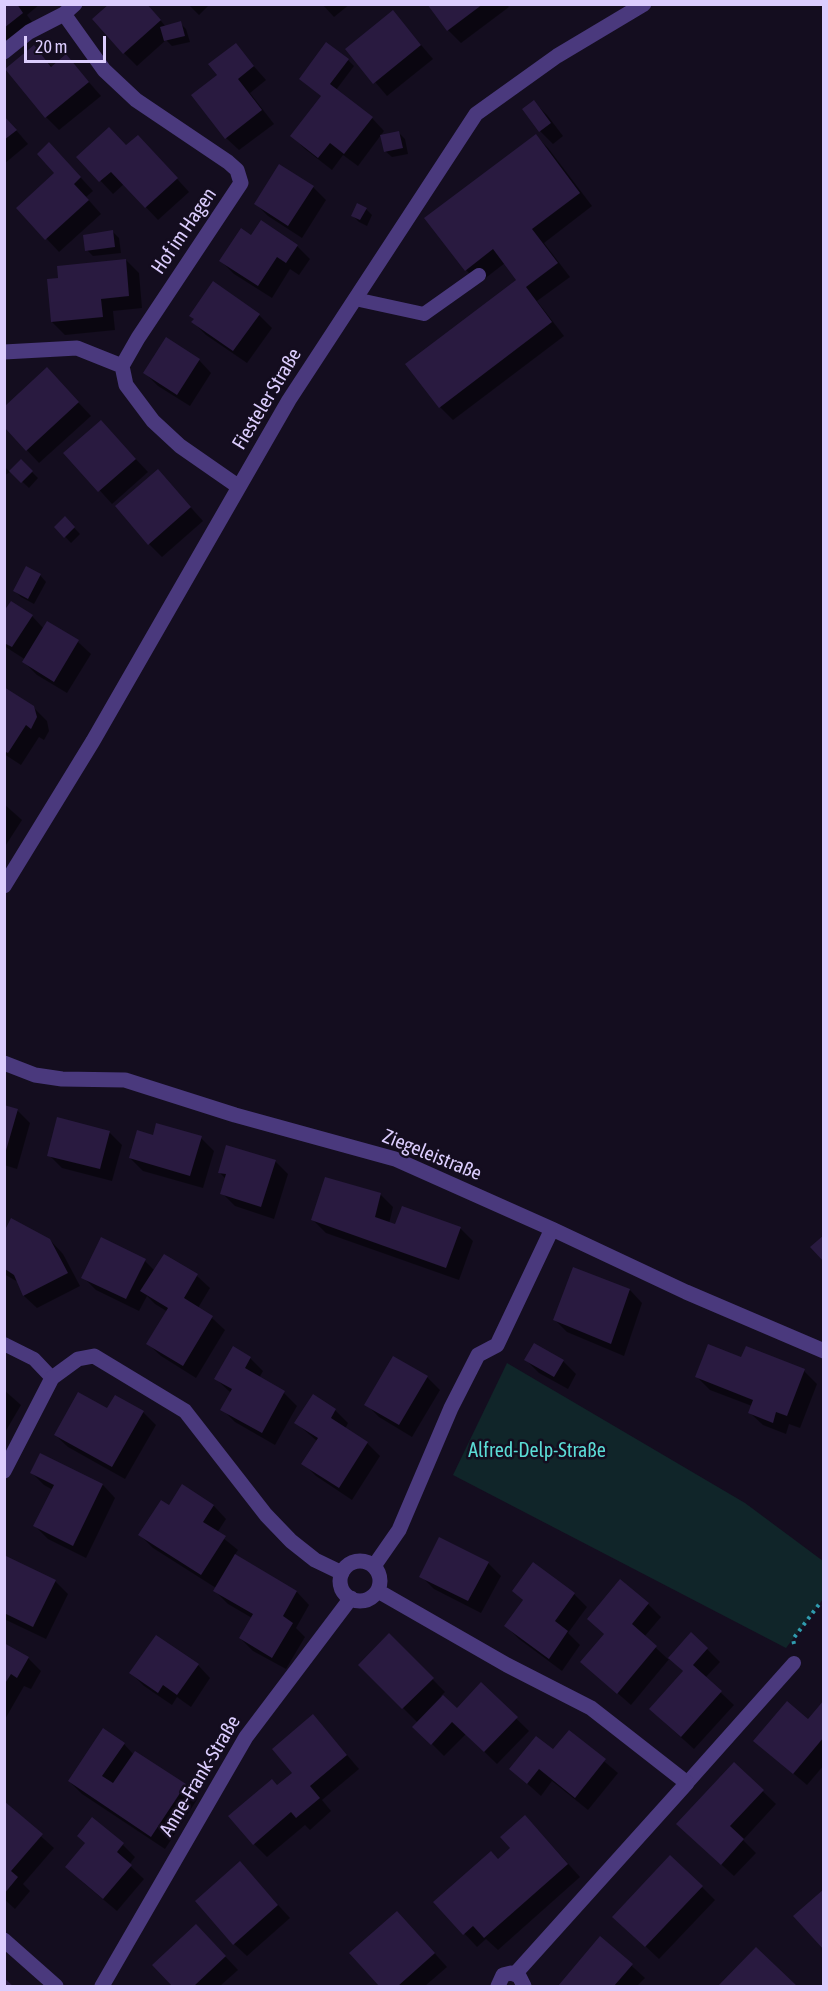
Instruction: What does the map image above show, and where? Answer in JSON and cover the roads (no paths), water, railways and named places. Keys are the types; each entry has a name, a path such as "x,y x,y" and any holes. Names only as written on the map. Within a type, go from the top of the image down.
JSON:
{"street":[{"name":"Fiesteler Straße","path":"4,886 93,741 289,400 476,114 556,56 644,4"},
{"name":"Hof im Hagen","path":"4,52 29,32 70,9 104,70 136,100 237,170 241,183 144,328 122,366"},
{"path":"4,352 77,348 122,366 126,385 153,421 180,446 239,488"},
{"name":"Ziegeleistraße","path":"4,1063 44,1077 124,1080 235,1115 395,1159 552,1228 686,1292 824,1351"},
{"path":"374,1566 399,1530 451,1408 478,1355 496,1345 552,1228"},
{"path":"4,1471 52,1378 78,1359 94,1356 185,1411 266,1515 291,1541 315,1560 342,1573"},
{"path":"369,1563 374,1566 379,1575 378,1591 363,1601 351,1598 343,1590 342,1573 350,1564 369,1563"},
{"path":"378,1591 507,1665 591,1707 687,1783 520,1980 511,1973 503,1975 498,1986"},
{"name":"Anne-Frank-Straße","path":"102,1986 246,1737 351,1598"},
{"path":"4,1940 56,1986"}],"lane":[{"path":"355,298 424,314 479,275"},
{"path":"4,1344 34,1359 52,1378"},
{"path":"687,1783 794,1663"}],"park label":[{"name":"Alfred-Delp-Straße","path":"537,1451"}]}
